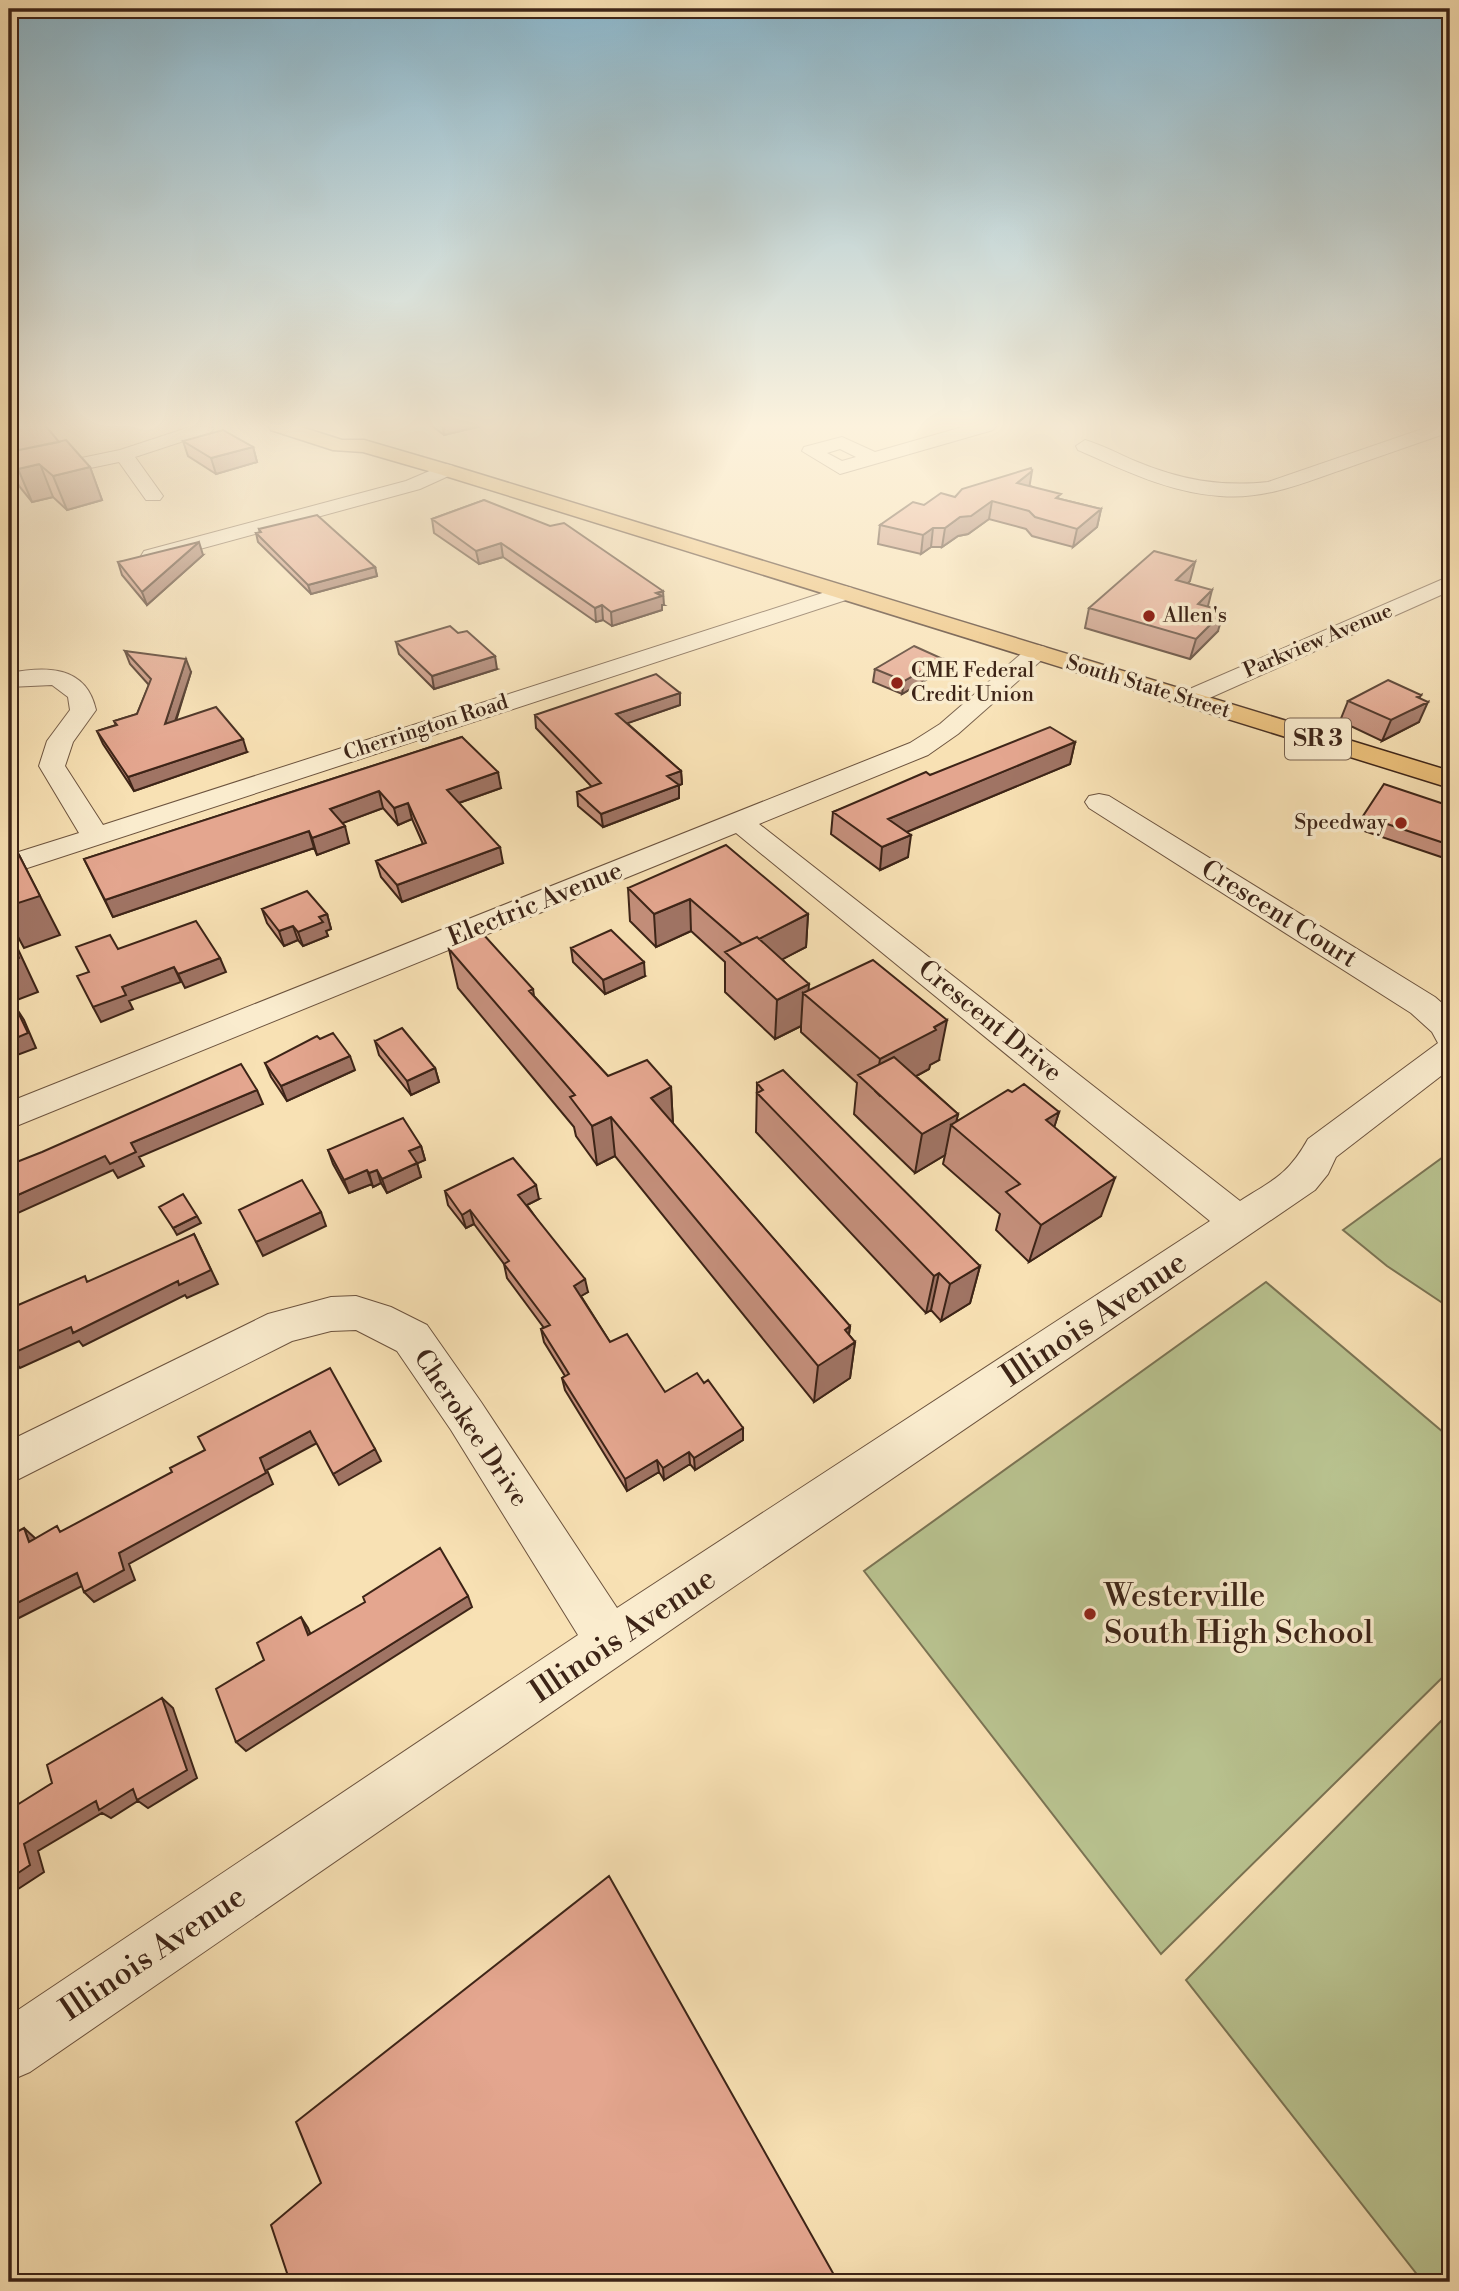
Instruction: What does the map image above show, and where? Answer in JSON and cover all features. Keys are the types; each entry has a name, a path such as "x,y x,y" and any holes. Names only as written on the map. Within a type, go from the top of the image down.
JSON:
{"main road":[{"name":"South State Street","path":"650,533 1450,780"}],"street":[{"path":"137,560 237,533"},
{"name":"Parkview Avenue","path":"1187,699 1450,583"},
{"name":"Cherrington Road","path":"9,865 844,593"},
{"name":"Electric Avenue","path":"9,1116 919,749 949,729 1037,652"},
{"path":"9,680 39,676 63,678 75,687 83,698 83,710 60,741 52,766 96,837"},
{"name":"Crescent Court","path":"1099,802 1423,1004 1448,1027 1450,1035"},
{"name":"Crescent Drive","path":"739,822 1239,1222"},
{"path":"1239,1222 1302,1180 1315,1164 1321,1149 1450,1051"},
{"name":"Illinois Avenue","path":"9,2051 1239,1222"},
{"name":"Cherokee Drive","path":"9,1463 284,1326 331,1314 356,1313 376,1318 412,1338 466,1416 611,1643"}],"green space":[{"path":"1450,1152 1450,1308 1387,1266 1343,1230"},
{"path":"1266,1282 1450,1438 1450,1670 1161,1954 864,1571"},
{"path":"1450,1712 1450,2282 1423,2282 1186,1980"}],"building":[{"path":"256,533 337,533 375,567 308,585"},
{"path":"451,533 578,533 663,591 656,593 662,596 611,612 602,605 595,608 501,543 476,551"},
{"path":"199,542 142,592 118,562"},
{"path":"1154,551 1195,562 1176,580 1212,590 1198,604 1224,611 1196,639 1089,608"},
{"path":"450,626 458,633 467,631 495,656 432,676 396,642"},
{"path":"914,646 943,659 904,681 875,669"},
{"path":"125,651 186,659 165,724 216,707 243,739 128,777 97,731 117,725 114,721 137,714 151,679"},
{"path":"656,674 680,693 616,714 681,771 667,776 679,785 601,814 577,792 601,783 535,715"},
{"path":"1388,680 1421,695 1417,697 1428,702 1391,720 1348,701"},
{"path":"1050,727 1075,742 888,819 911,835 882,847 833,812 926,772 930,775"},
{"path":"462,737 498,772 447,790 500,847 397,885 376,861 426,843 408,803 394,808 379,791 330,809 345,826 312,838 309,831 105,900 84,859"},
{"path":"1384,784 1450,806 1450,845 1363,816"},
{"path":"726,845 808,914 759,939 757,937 742,944 690,899 654,914 628,888"},
{"path":"19,855 40,896 9,906 9,859"},
{"path":"307,891 327,914 319,917 323,922 298,932 293,926 279,931 262,909"},
{"path":"196,921 220,958 178,974 174,967 122,987 126,995 93,1007 77,976 89,972 76,947 110,935 118,949"},
{"path":"611,930 644,962 603,980 571,948"},
{"path":"483,934 533,989 529,991 608,1076 647,1060 671,1087 651,1098 850,1326 845,1330 855,1342 818,1366 611,1117 592,1126 570,1097 575,1095 449,949"},
{"path":"9,936 19,958 9,962"},
{"path":"757,937 809,984 777,1000 725,952"},
{"path":"873,960 947,1020 934,1027 936,1030 880,1059 803,993"},
{"path":"15,1006 28,1033 9,1041 9,1008"},
{"path":"402,1028 435,1068 407,1081 375,1041"},
{"path":"333,1033 350,1056 281,1086 265,1063 317,1036 320,1039"},
{"path":"894,1057 958,1114 922,1134 858,1075"},
{"path":"241,1064 257,1090 131,1143 136,1152 110,1164 105,1156 9,1199 9,1165"},
{"path":"783,1070 980,1266 950,1284 939,1273 934,1276 757,1093 763,1090 757,1083"},
{"path":"1024,1084 1059,1112 1046,1120 1115,1178 1041,1225 1006,1192 1020,1184 951,1125 1008,1090 1012,1092"},
{"path":"403,1118 421,1146 409,1151 417,1163 382,1179 377,1170 369,1173 367,1170 344,1180 328,1150"},
{"path":"513,1158 536,1185 518,1195 585,1279 574,1286 610,1342 627,1334 665,1392 697,1373 704,1383 708,1380 743,1428 694,1458 689,1452 663,1468 657,1460 625,1479 562,1378 569,1374 541,1329 550,1325 504,1264 509,1261 470,1210 462,1215 445,1191"},
{"path":"302,1180 321,1212 256,1242 239,1210"},
{"path":"183,1194 197,1216 173,1228 159,1207"},
{"path":"194,1234 211,1270 179,1285 178,1281 73,1333 71,1327 9,1355 9,1309 85,1276 87,1282"},
{"path":"330,1368 375,1449 333,1474 310,1431 260,1458 266,1473 119,1553 124,1570 84,1592 77,1573 9,1607 9,1536 24,1528 29,1542 57,1526 60,1532 172,1472 170,1468 205,1450 198,1437"},
{"path":"440,1548 468,1596 236,1742 216,1689 264,1660 257,1643 301,1617 308,1635 365,1602 363,1597"},
{"path":"162,1698 187,1770 137,1800 133,1789 99,1810 96,1801 24,1844 30,1865 9,1879 9,1810 52,1783 47,1765"},
{"path":"609,1876 838,2282 290,2282 271,2225 321,2183 296,2122"}],"place":[{"name":"Allen's","path":"1149,616"},
{"name":"CME Federal Credit Union","path":"897,683"},
{"name":"Speedway","path":"1401,823"},
{"name":"Westerville South High School","path":"1090,1614"}]}
